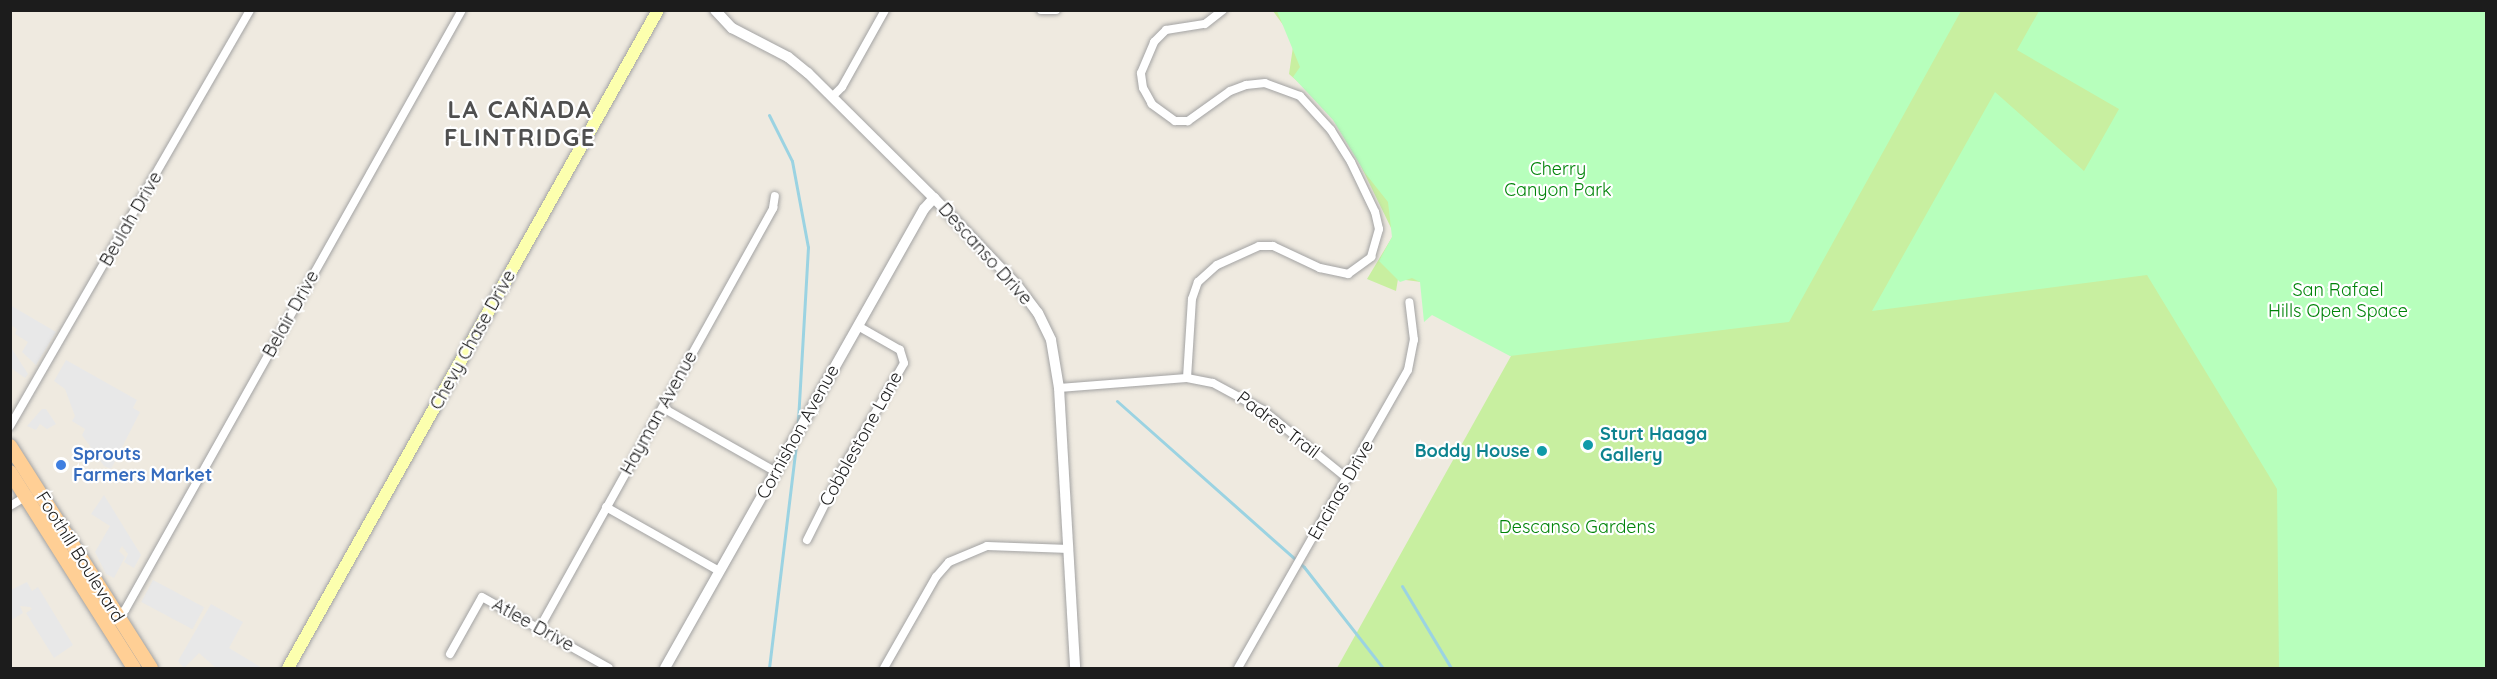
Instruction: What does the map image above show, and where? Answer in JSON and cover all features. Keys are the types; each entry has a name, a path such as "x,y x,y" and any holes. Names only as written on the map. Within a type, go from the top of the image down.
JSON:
{"main road":[{"name":"Chevy Chase Drive","path":"288,669 658,10"},
{"name":"Foothill Boulevard","path":"10,446 31,492 111,620 134,669"},
{"name":"Foothill Boulevard","path":"10,472 31,492"},
{"name":"Foothill Boulevard","path":"111,620 152,669"}],"street":[{"name":"Beulah Drive","path":"10,426 250,10"},
{"name":"Belair Drive","path":"111,620 124,610 462,10"},
{"name":"Descanso Drive","path":"715,10 732,28 800,65 934,198 1016,284 1038,313 1051,340 1059,388 1075,669"},
{"path":"832,97 842,87 885,10"},
{"path":"1041,10 1056,10"},
{"path":"1187,378 1192,300 1198,282 1216,265 1259,246 1273,246 1320,268 1348,274 1371,257 1379,229 1351,162 1331,130 1300,96 1265,83 1246,85 1230,90 1188,121 1175,121 1152,104 1143,88 1141,73 1154,42 1166,30 1205,24 1223,10"},
{"name":"Hayman Avenue","path":"539,628 773,208 776,196"},
{"name":"Cornishon Avenue","path":"665,669 858,326 934,198"},
{"name":"Encinas Drive","path":"1238,669 1408,370 1414,340 1409,302"},
{"name":"Cobblestone Lane","path":"807,540 843,468 904,363 900,350 858,326"},
{"name":"Padres Trail","path":"1059,388 1187,378 1235,392 1348,478"},
{"path":"663,408 776,472"},
{"path":"10,506 31,492"},
{"path":"606,507 719,571"},
{"path":"885,669 936,577 949,562 987,546 1069,549"},
{"name":"Atlee Drive","path":"450,654 482,597 609,669"}],"green space":[{"name":"Descanso Gardens","path":"1273,11 2486,11 2486,668 1337,668 1511,356 1431,310 1421,282 1398,279 1396,291 1367,279 1394,234 1336,115 1289,74 1294,40"},
{"name":"Cherry Canyon Park","path":"1277,11 1961,11 1789,322 1510,356 1432,315 1424,322 1420,282 1412,278 1400,282 1379,261 1392,237 1388,202 1365,173 1333,120 1293,77 1300,67"},
{"name":"San Rafael Hills Open Space","path":"2039,11 2486,11 2486,668 2279,668 2277,489 2147,275 1872,311 1995,92 2084,171 2119,109 2017,50"}],"shaded area":[{"path":"10,305 56,332 36,365 22,352 28,342 15,334 17,329 11,325"},
{"path":"10,346 28,374 25,378 11,368"},
{"path":"66,360 137,400 133,408 140,412 111,469 104,466 82,435 85,429 72,421 75,416 65,389 54,381"},
{"path":"42,409 46,409 56,424 47,429 40,424 36,430 27,426"},
{"path":"104,495 141,555 134,568 124,562 128,554 122,546 119,551 125,557 114,578 106,574 95,552 110,526 91,514"},
{"path":"153,580 204,607 192,629 141,602"},
{"path":"27,582 32,591 38,587 73,645 54,658 26,613 32,609 30,607 20,606 23,613 11,620 11,590"},
{"path":"211,604 243,622 229,648 262,668 216,668 199,653 184,668 178,661"}],"waterway":[{"path":"769,115 792,161 808,247 798,423"},
{"path":"1117,401 1304,567 1383,668"},
{"path":"769,668 796,444"},
{"path":"1402,586 1451,668"}],"place":[{"name":"Sturt Haaga Gallery","path":"1588,445"},
{"name":"Boddy House","path":"1542,451"},
{"name":"Sprouts Farmers Market","path":"61,465"}],"district":[{"name":"LA CAÑADA FLINTRIDGE","path":"520,124"}]}
